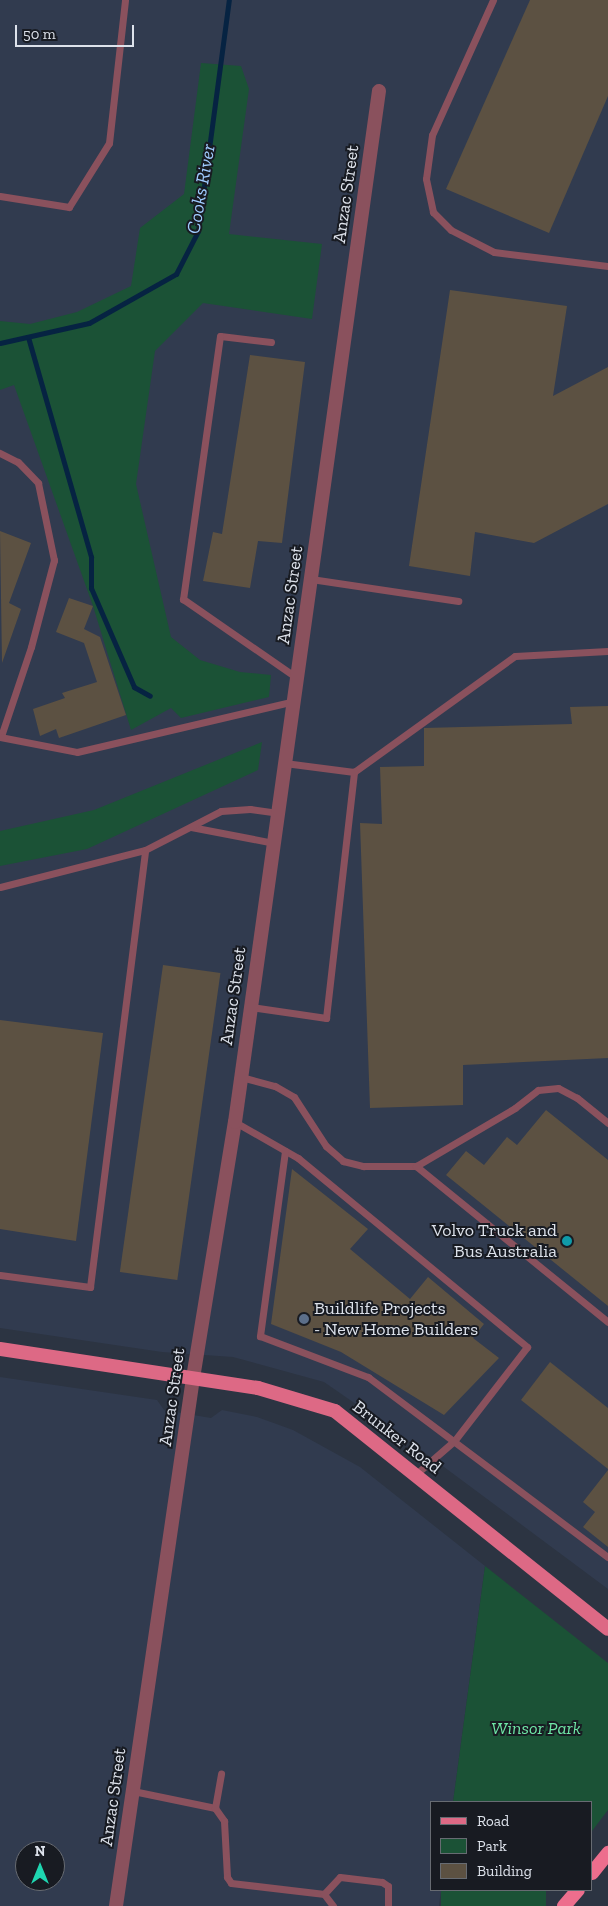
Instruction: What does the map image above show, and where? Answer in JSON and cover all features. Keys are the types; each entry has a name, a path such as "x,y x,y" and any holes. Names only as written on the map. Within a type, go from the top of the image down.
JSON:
{"highway":[{"path":"593,1872 608,1853"},
{"path":"564,1906 577,1891"}],"main road":[{"name":"Brunker Road","path":"0,1350 258,1388 335,1411 608,1629"},
{"path":"578,1606 608,1621"}],"street":[{"name":"Anzac Street","path":"116,1906 193,1378 235,1122 379,91"}],"lane":[{"path":"0,196 69,207 108,143 125,0"},
{"path":"493,0 432,135 426,179 433,212 451,230 494,252 608,266"},
{"path":"272,342 220,336 183,599 298,678"},
{"path":"0,453 18,462 38,483 54,560 31,646 1,736 77,752 294,701"},
{"path":"311,579 458,601"},
{"path":"285,763 354,772 515,656 608,651"},
{"path":"251,1007 326,1018 354,772"},
{"path":"0,887 145,850 221,811 250,809 278,812"},
{"path":"191,827 274,843"},
{"path":"0,1275 90,1287 145,850"},
{"path":"241,1077 275,1086 294,1097 326,1146 343,1161 363,1166 416,1166 515,1108 538,1090 558,1088 608,1122"},
{"path":"235,1122 284,1151 527,1347 454,1440 415,1475"},
{"path":"284,1151 260,1336 368,1377 608,1557"},
{"path":"416,1166 608,1322"},
{"path":"215,1808 221,1774"},
{"path":"133,1791 215,1808 224,1821 227,1877 231,1883 324,1894 333,1906"},
{"path":"324,1894 340,1877 373,1881 388,1886 388,1906"}],"shaded area":[{"path":"0,0 608,0 608,1589 405,1438 324,1382 233,1357 162,1352 0,1328"},
{"path":"0,1377 157,1400 164,1410 211,1418 222,1410 257,1417 293,1430 360,1467 485,1566 453,1801 430,1801 430,1891 441,1891 439,1906 0,1906"}],"green space":[{"path":"201,63 241,66 249,89 229,234 322,244 312,319 203,303 155,351 136,484 171,637 200,660 240,672 271,675 269,697 181,718 171,708 131,730 93,606 14,385 0,390 0,321 30,324 77,312 131,286 140,228 184,194"},
{"path":"262,742 258,770 87,849 0,866 0,831 94,810"},
{"name":"Winsor Park","path":"485,1566 608,1663 608,1810 593,1830 593,1801 453,1801"},
{"path":"441,1891 546,1891 546,1906 441,1906"}],"building":[{"path":"530,0 608,0 608,96 549,233 446,189"},
{"path":"450,290 567,306 553,396 608,367 608,504 534,543 475,532 470,576 409,566"},
{"path":"250,355 305,362 282,543 258,541 250,588 203,581 213,532 222,534"},
{"path":"0,531 31,543 9,603 21,609 2,663"},
{"path":"69,598 93,606 84,629 100,637 126,715 59,738 56,729 40,736 33,709 65,698 62,693 97,682 84,643 56,632"},
{"path":"608,706 608,1058 463,1065 463,1105 370,1108 360,823 382,824 380,767 424,766 424,728 572,724 570,707"},
{"path":"163,965 220,973 177,1280 120,1272"},
{"path":"0,1020 103,1033 76,1241 0,1229"},
{"name":"Volvo Truck and Bus Australia","path":"546,1110 608,1160 608,1306 446,1175 466,1151 484,1165 507,1137 517,1145"},
{"path":"292,1169 368,1229 350,1249 410,1299 428,1277 484,1324 473,1338 499,1358 444,1415 341,1352 271,1324"},
{"path":"550,1362 608,1408 608,1469 521,1400"},
{"path":"608,1470 608,1547 583,1527 595,1512 583,1502"}],"waterway":[{"name":"Cooks River","path":"0,343 89,323 176,274 198,231 229,0"},
{"path":"28,337 91,557 91,588 134,687 150,696"}],"place":[{"name":"Volvo Truck and Bus Australia","path":"567,1241"},
{"name":"Buildlife Projects - New Home Builders","path":"304,1319"}]}
